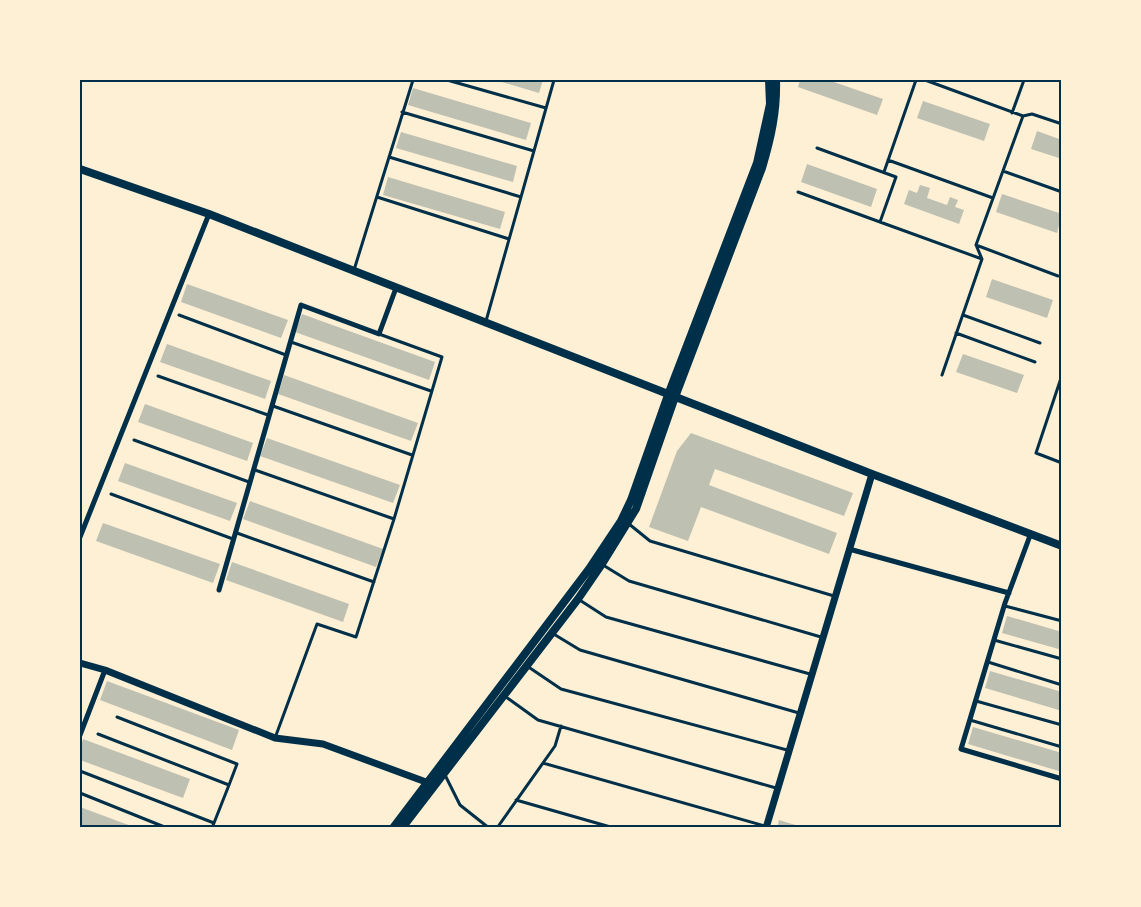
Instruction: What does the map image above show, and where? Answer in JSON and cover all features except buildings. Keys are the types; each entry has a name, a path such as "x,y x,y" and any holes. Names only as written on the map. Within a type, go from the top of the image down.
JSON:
{"main road":[{"path":"402,828 502,694 578,599 636,509 672,396 757,163 770,104 769,80"},
{"path":"393,828 589,569 621,521 631,501 762,168 772,133 777,103 776,80"},
{"path":"80,169 209,214 872,474 1062,546"}],"street":[{"path":"80,537 209,214"},
{"path":"219,590 301,305 379,334 396,288"},
{"path":"766,827 872,474"},
{"path":"1031,533 1009,593 961,749 1062,779"},
{"path":"849,549 1009,593"},
{"path":"80,663 105,670 275,738 323,744 426,782"},
{"path":"80,735 105,670"}],"lane":[{"path":"354,271 412,80"},
{"path":"447,80 546,108"},
{"path":"486,323 554,80"},
{"path":"884,172 916,80"},
{"path":"925,80 1012,113 1023,116 1032,114 1062,124"},
{"path":"1012,113 1024,80"},
{"path":"402,112 534,151"},
{"path":"942,375 982,260 976,245 1023,116"},
{"path":"817,148 896,177 880,222"},
{"path":"389,157 521,197"},
{"path":"888,160 993,198"},
{"path":"1003,171 1062,192"},
{"path":"798,192 982,260"},
{"path":"376,197 509,240"},
{"path":"976,245 1058,276"},
{"path":"179,315 286,355"},
{"path":"963,315 1040,343"},
{"path":"956,333 1035,362"},
{"path":"275,738 317,624 356,637 442,357 379,334"},
{"path":"290,341 431,391"},
{"path":"158,375 268,415"},
{"path":"1062,375 1036,453 1062,463"},
{"path":"271,405 412,455"},
{"path":"134,440 249,482"},
{"path":"253,470 394,519"},
{"path":"111,494 233,539"},
{"path":"628,524 650,541 835,596"},
{"path":"235,532 374,582"},
{"path":"602,564 629,581 823,637"},
{"path":"578,599 606,617 812,674"},
{"path":"1005,606 1062,621"},
{"path":"552,632 580,651 800,713"},
{"path":"994,640 1062,660"},
{"path":"988,662 1062,685"},
{"path":"525,665 561,689 789,750"},
{"path":"502,694 538,720 778,789"},
{"path":"976,701 1062,725"},
{"path":"117,717 237,764 212,828"},
{"path":"970,720 1062,747"},
{"path":"497,828 555,746 561,726"},
{"path":"98,734 229,785"},
{"path":"543,763 766,827"},
{"path":"80,771 214,823"},
{"path":"443,772 460,805 489,828"},
{"path":"80,794 167,828"},
{"path":"516,800 614,828"}]}
